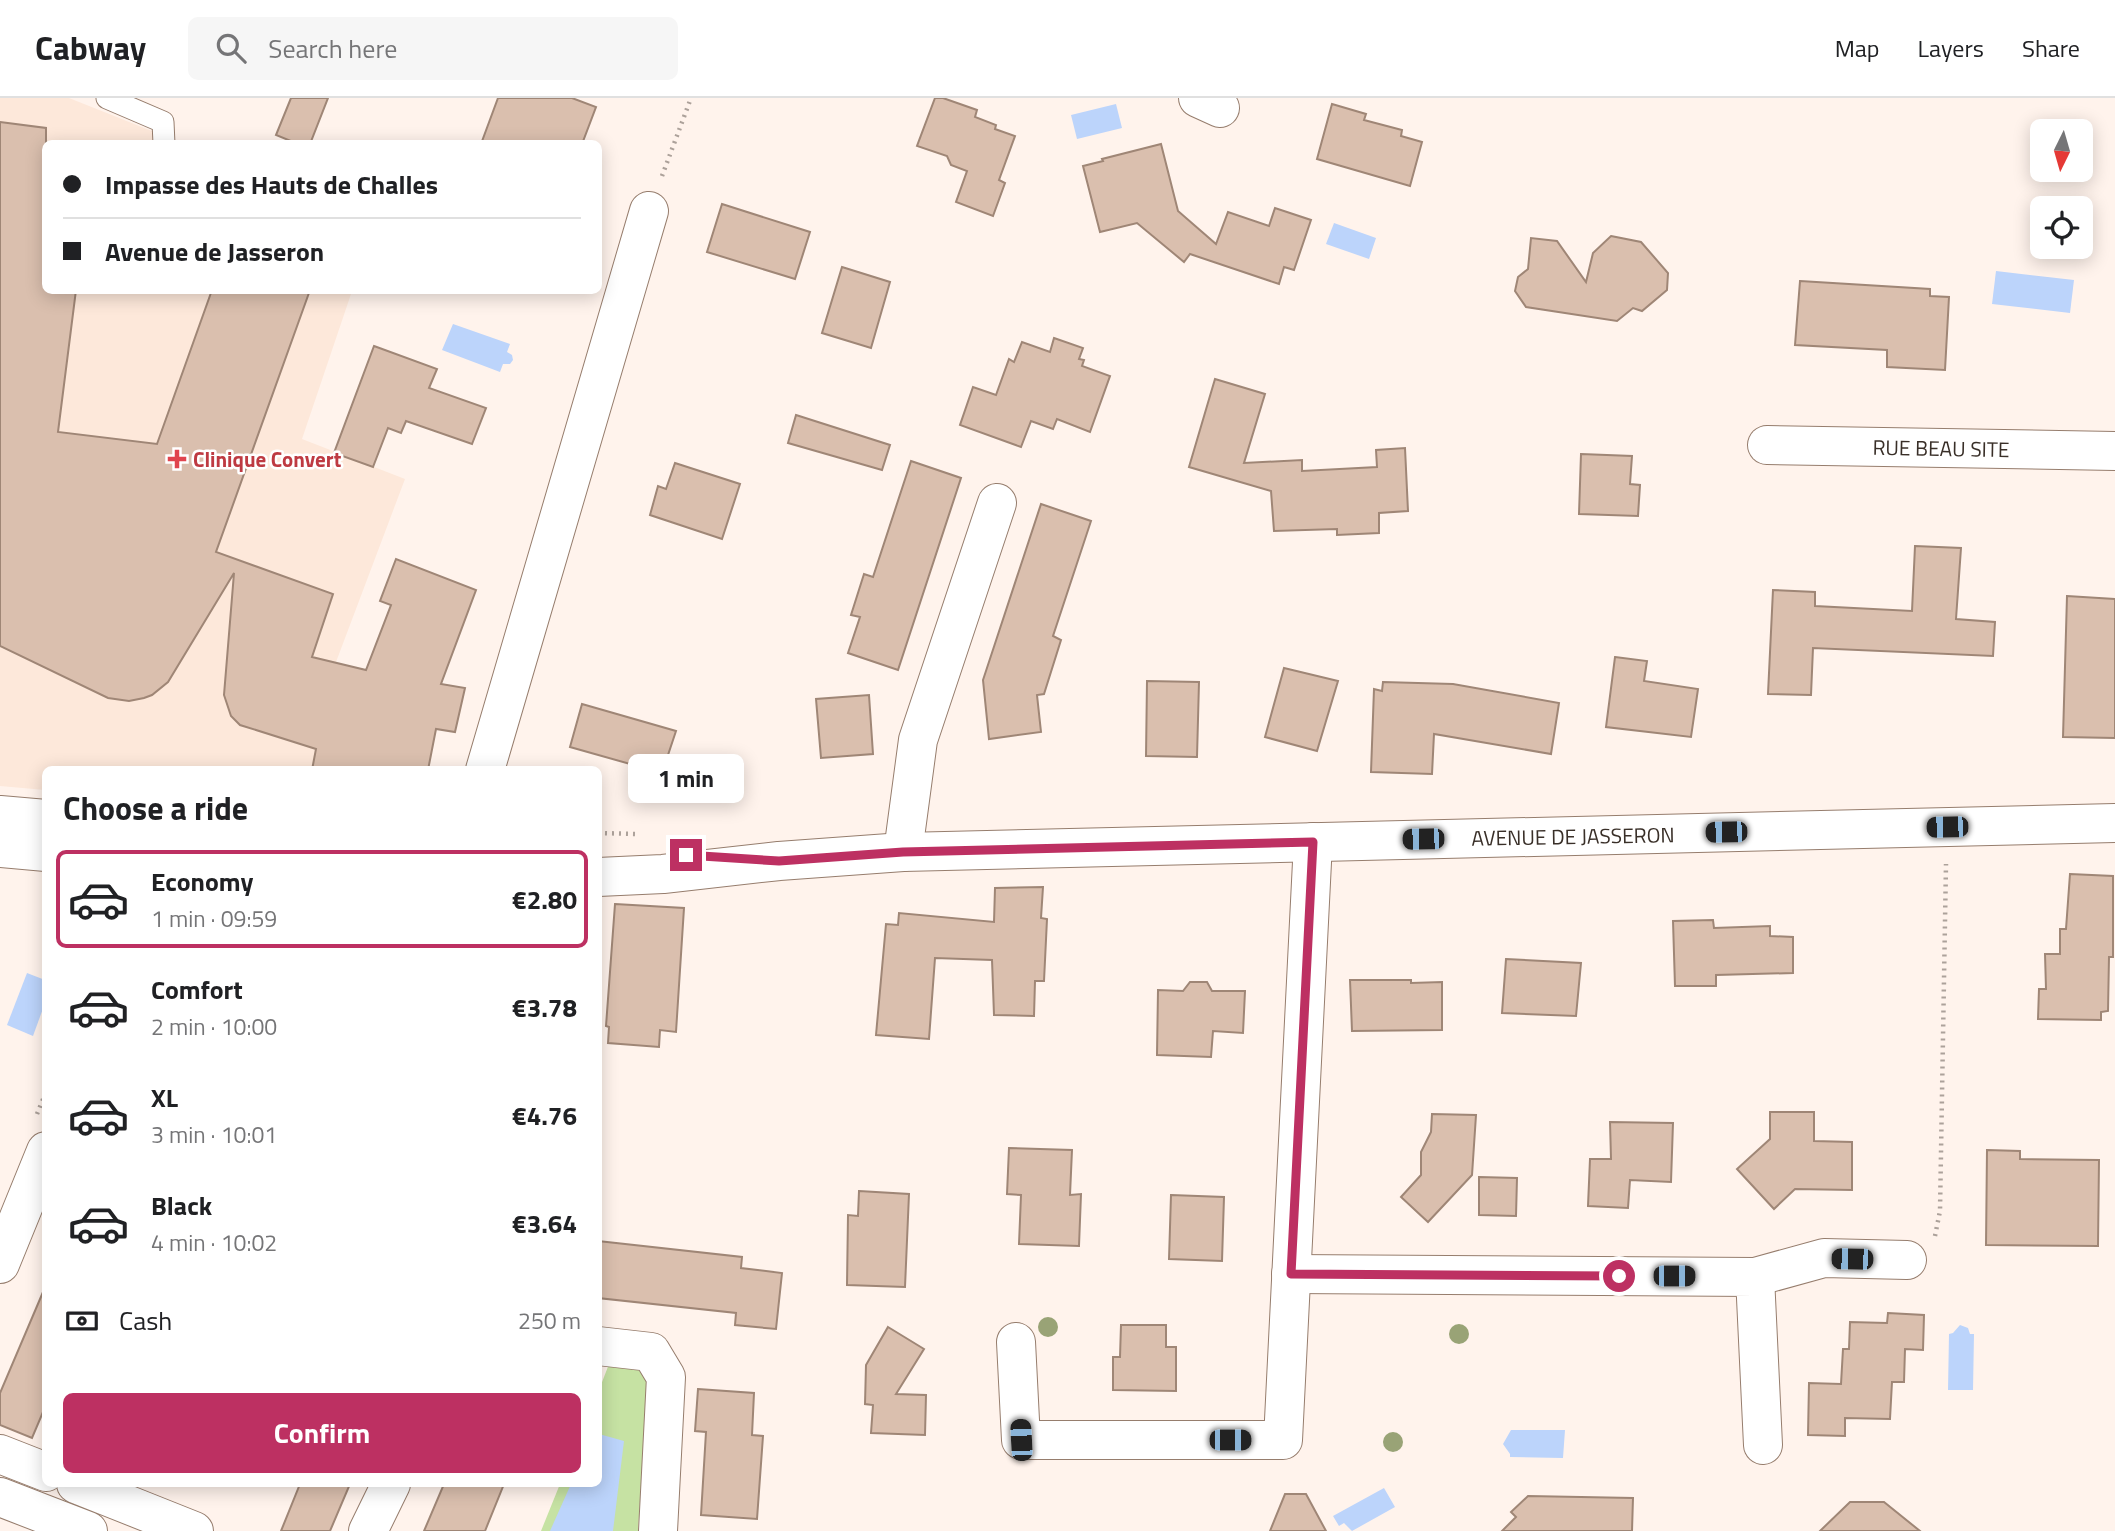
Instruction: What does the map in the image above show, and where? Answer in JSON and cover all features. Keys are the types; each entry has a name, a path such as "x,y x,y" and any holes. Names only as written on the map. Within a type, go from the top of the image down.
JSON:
{"street":[{"path":"486,766 649,211"},
{"name":"RUE BEAU SITE","path":"1767,445 2115,451"},
{"path":"903,852 918,740 997,503"},
{"path":"0,815 42,819"},
{"name":"AVENUE DE JASSERON","path":"602,877 663,874 779,861 903,852 2115,823"},
{"path":"1016,1342 1021,1440 1283,1440 1313,842"},
{"path":"0,848 42,852"},
{"name":"AVENUE DE JASSERON","path":"602,850 779,861"},
{"path":"0,1264 42,1161"},
{"path":"1291,1274 1755,1277 1824,1258 1907,1260"},
{"path":"1755,1277 1763,1445"},
{"path":"602,1346 651,1352 666,1377 658,1531"},
{"path":"0,1454 42,1470"},
{"path":"84,1487 194,1531"},
{"path":"368,1531 390,1487"},
{"path":"0,1497 88,1531"}],"lane":[{"path":"107,98 163,122 164,140"}],"path":[{"path":"649,211 691,98"},
{"path":"1907,1260 1932,1248 1940,1211 1947,827"}],"shaded area":[{"name":"Clinique Convert","path":"0,98 69,98 174,140 42,140 42,294 351,294 302,439 405,479 336,662 313,766 42,766 42,790 0,786"}],"green space":[{"path":"609,1364 637,1367 648,1382 638,1531 541,1531 559,1487 602,1487 602,1382"}],"water":[{"path":"1116,104 1122,128 1077,139 1071,115"},
{"path":"1334,223 1376,238 1369,259 1326,244"},
{"path":"1996,271 2074,280 2070,313 1992,304"},
{"path":"453,324 510,344 507,352 512,355 513,360 510,364 503,364 500,372 442,350"},
{"path":"27,973 42,979 42,1011 33,1036 7,1025"},
{"path":"1960,1325 1968,1328 1970,1334 1974,1334 1973,1390 1948,1390 1949,1334"},
{"path":"1511,1430 1565,1430 1563,1458 1510,1457 1503,1444"},
{"path":"602,1435 624,1441 613,1531 550,1531 570,1487 602,1487"},
{"path":"1384,1488 1395,1507 1352,1531 1344,1523 1339,1526 1333,1516"}],"building":[{"path":"291,98 328,98 312,140 288,140 276,135"},
{"path":"498,98 572,98 596,107 584,140 482,140"},
{"path":"935,98 943,98 977,110 975,117 996,125 995,129 1015,136 999,180 1005,183 993,216 956,202 967,171 951,165 947,156 917,146"},
{"path":"1332,104 1366,114 1364,120 1402,130 1401,136 1422,142 1410,186 1317,159"},
{"path":"0,122 46,128 46,140 42,140 42,294 75,294 58,432 157,444 211,294 309,294 216,552 333,594 312,657 366,670 391,605 380,601 396,559 476,590 441,684 465,688 455,732 436,729 429,766 313,766 316,749 240,725 231,716 224,695 234,573 168,682 144,698 129,701 108,698 0,646"},
{"path":"1161,144 1178,211 1216,244 1228,212 1269,226 1275,208 1311,220 1294,270 1284,267 1279,284 1190,254 1184,262 1137,223 1100,232 1083,166"},
{"path":"722,204 810,232 795,279 707,252"},
{"path":"1611,236 1641,242 1668,273 1667,290 1642,311 1633,308 1617,321 1526,307 1515,291 1518,277 1528,269 1531,238 1557,241 1586,282 1593,253"},
{"path":"842,267 890,282 871,348 822,333"},
{"path":"1800,281 1930,289 1930,296 1949,297 1945,370 1887,367 1887,350 1795,345"},
{"path":"1054,338 1083,348 1079,359 1084,360 1082,366 1110,376 1090,432 1057,419 1053,429 1031,421 1021,447 960,425 973,387 996,395 1009,359 1014,362 1022,342 1050,352"},
{"path":"374,346 437,369 429,388 486,408 472,444 406,421 401,433 388,428 373,467 334,453"},
{"path":"1215,379 1265,394 1244,463 1302,460 1302,471 1377,467 1376,450 1405,448 1408,511 1379,513 1379,533 1337,535 1337,529 1274,531 1271,491 1189,467"},
{"path":"796,415 890,445 882,470 788,443"},
{"path":"1581,454 1632,456 1630,484 1640,485 1638,516 1579,514"},
{"path":"911,461 961,478 898,670 848,653 860,617 851,615 864,574 873,577"},
{"path":"675,463 740,484 722,539 650,515 658,486 666,489"},
{"path":"1041,504 1091,521 1053,636 1061,640 1044,694 1037,695 1041,732 989,739 983,680"},
{"path":"1915,546 1961,548 1956,619 1995,622 1993,656 1813,648 1811,695 1768,694 1773,590 1815,592 1815,606 1912,611"},
{"path":"2067,596 2115,599 2115,738 2063,737"},
{"path":"1615,657 1647,661 1644,681 1698,689 1691,737 1606,727"},
{"path":"1284,668 1338,681 1317,751 1265,737"},
{"path":"1147,681 1199,682 1197,757 1146,756"},
{"path":"1383,682 1453,684 1559,703 1551,754 1434,734 1432,774 1371,772 1374,689 1382,691"},
{"path":"869,695 873,754 821,758 816,699"},
{"path":"582,704 676,731 662,773 570,747"},
{"path":"2070,874 2113,876 2113,957 2109,957 2108,1011 2101,1012 2101,1020 2038,1019 2039,989 2046,989 2045,954 2060,954 2060,929 2066,929"},
{"path":"1043,887 1041,918 1047,919 1044,981 1035,981 1034,1016 994,1015 992,960 935,958 929,1039 876,1035 886,924 898,925 899,913 994,922 995,888"},
{"path":"615,904 684,908 676,1032 660,1030 659,1047 608,1043 609,1027 606,1026"},
{"path":"1713,920 1714,928 1770,926 1770,936 1793,937 1793,973 1716,975 1716,986 1675,986 1673,921"},
{"path":"1506,959 1581,963 1576,1016 1502,1013"},
{"path":"1350,980 1442,982 1442,1030 1352,1031"},
{"path":"1190,982 1207,982 1212,991 1245,991 1243,1033 1213,1031 1211,1057 1157,1055 1158,990 1183,991"},
{"path":"1770,1112 1814,1112 1814,1141 1852,1142 1852,1190 1795,1189 1774,1209 1737,1169 1770,1139"},
{"path":"1432,1114 1476,1115 1472,1175 1428,1222 1401,1197 1421,1175 1421,1152 1431,1132"},
{"path":"1610,1122 1673,1123 1671,1182 1630,1180 1628,1208 1588,1206 1590,1159 1611,1159"},
{"path":"1009,1148 1072,1150 1070,1195 1081,1194 1079,1246 1019,1244 1021,1195 1007,1194"},
{"path":"1987,1150 2020,1151 2020,1159 2099,1160 2098,1246 1986,1245"},
{"path":"1479,1177 1517,1178 1516,1216 1479,1215"},
{"path":"859,1191 909,1194 905,1287 847,1285 848,1215 858,1216"},
{"path":"1171,1195 1224,1197 1222,1261 1169,1259"},
{"path":"602,1241 742,1257 741,1268 782,1273 776,1329 735,1325 736,1313 602,1298"},
{"path":"42,1294 42,1414 32,1438 0,1425 0,1393"},
{"path":"1888,1313 1924,1315 1923,1350 1905,1349 1904,1382 1892,1382 1890,1419 1845,1418 1845,1436 1808,1435 1809,1383 1841,1384 1843,1349 1849,1349 1850,1322 1887,1323"},
{"path":"1121,1325 1166,1325 1166,1347 1176,1347 1176,1391 1113,1390 1113,1357 1120,1357"},
{"path":"888,1327 924,1349 896,1394 926,1395 925,1435 871,1433 873,1405 865,1404 866,1365"},
{"path":"698,1389 754,1393 752,1435 763,1436 757,1519 701,1515 706,1432 695,1431"},
{"path":"299,1487 349,1487 330,1531 281,1531"},
{"path":"443,1487 503,1487 485,1531 424,1531"},
{"path":"1285,1494 1306,1494 1326,1531 1270,1531"},
{"path":"1528,1496 1633,1498 1632,1531 1502,1531 1516,1517 1511,1512"},
{"path":"1850,1502 1884,1502 1920,1531 1820,1531"}],"place":[{"name":"Clinique Convert","path":"177,459"}],"route":[{"path":"686,855 779,861 903,852 1313,842 1291,1274 1619,1276"}]}
